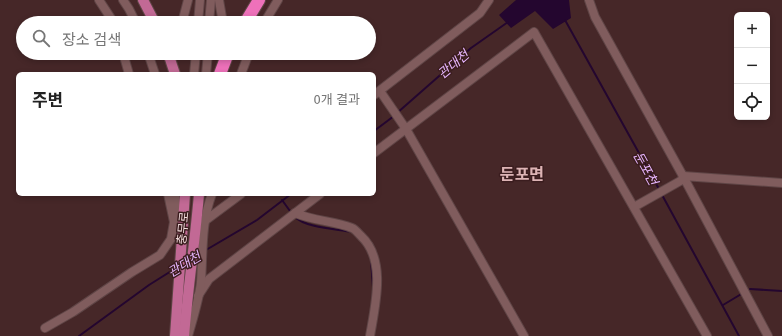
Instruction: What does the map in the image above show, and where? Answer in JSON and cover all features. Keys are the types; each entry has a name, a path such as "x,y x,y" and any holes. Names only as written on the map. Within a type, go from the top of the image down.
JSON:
{"highway":[{"path":"249,16 259,0"},
{"path":"221,72 225,60"}],"main road":[{"path":"141,0 150,16"},
{"path":"170,60 174,72"},
{"name":"충무로","path":"184,336 182,241 185,196"},
{"name":"충무로","path":"175,336 196,233 199,196"}],"street":[{"path":"99,0 109,16"},
{"path":"123,0 132,16"},
{"path":"184,16 188,0"},
{"path":"199,16 200,0"},
{"path":"210,16 211,0"},
{"path":"219,0 221,16"},
{"path":"268,16 278,0"},
{"path":"489,0 480,13 379,94 405,127 524,336"},
{"path":"589,0 595,17 768,336"},
{"path":"376,151 405,127 534,32 637,206 707,336"},
{"path":"125,60 128,72"},
{"path":"152,60 155,72"},
{"path":"194,72 195,60"},
{"path":"206,72 207,60"},
{"path":"243,72 246,60"},
{"path":"637,206 683,178 782,183"},
{"path":"45,328 73,312 132,272 160,256 171,239 174,222 169,196"},
{"path":"170,196 176,206"},
{"path":"175,196 176,206 183,230"},
{"path":"188,336 198,296 205,223 208,204 211,196"},
{"path":"205,223 239,196"},
{"path":"198,296 209,279 317,196"},
{"path":"295,213 307,218 353,228 364,238 374,257 377,285 370,336"}],"shaded area":[{"path":"516,0 569,0 571,18 553,29 535,11 511,28 499,15"}],"waterway":[{"name":"둔포천","path":"565,20 659,189"},
{"name":"관대천","path":"397,113 471,48 508,22"},
{"name":"관대천","path":"376,130 394,116"},
{"name":"둔포천","path":"661,193 739,336"},
{"name":"관대천","path":"206,250 257,220 288,196"},
{"path":"282,200 290,211"},
{"path":"295,217 306,224 352,232"},
{"path":"371,260 373,287"},
{"name":"관대천","path":"79,336 149,285 176,268"},
{"path":"750,289 782,291"},
{"path":"723,305 743,293"}],"district":[{"name":"둔포면","path":"522,174"}]}
